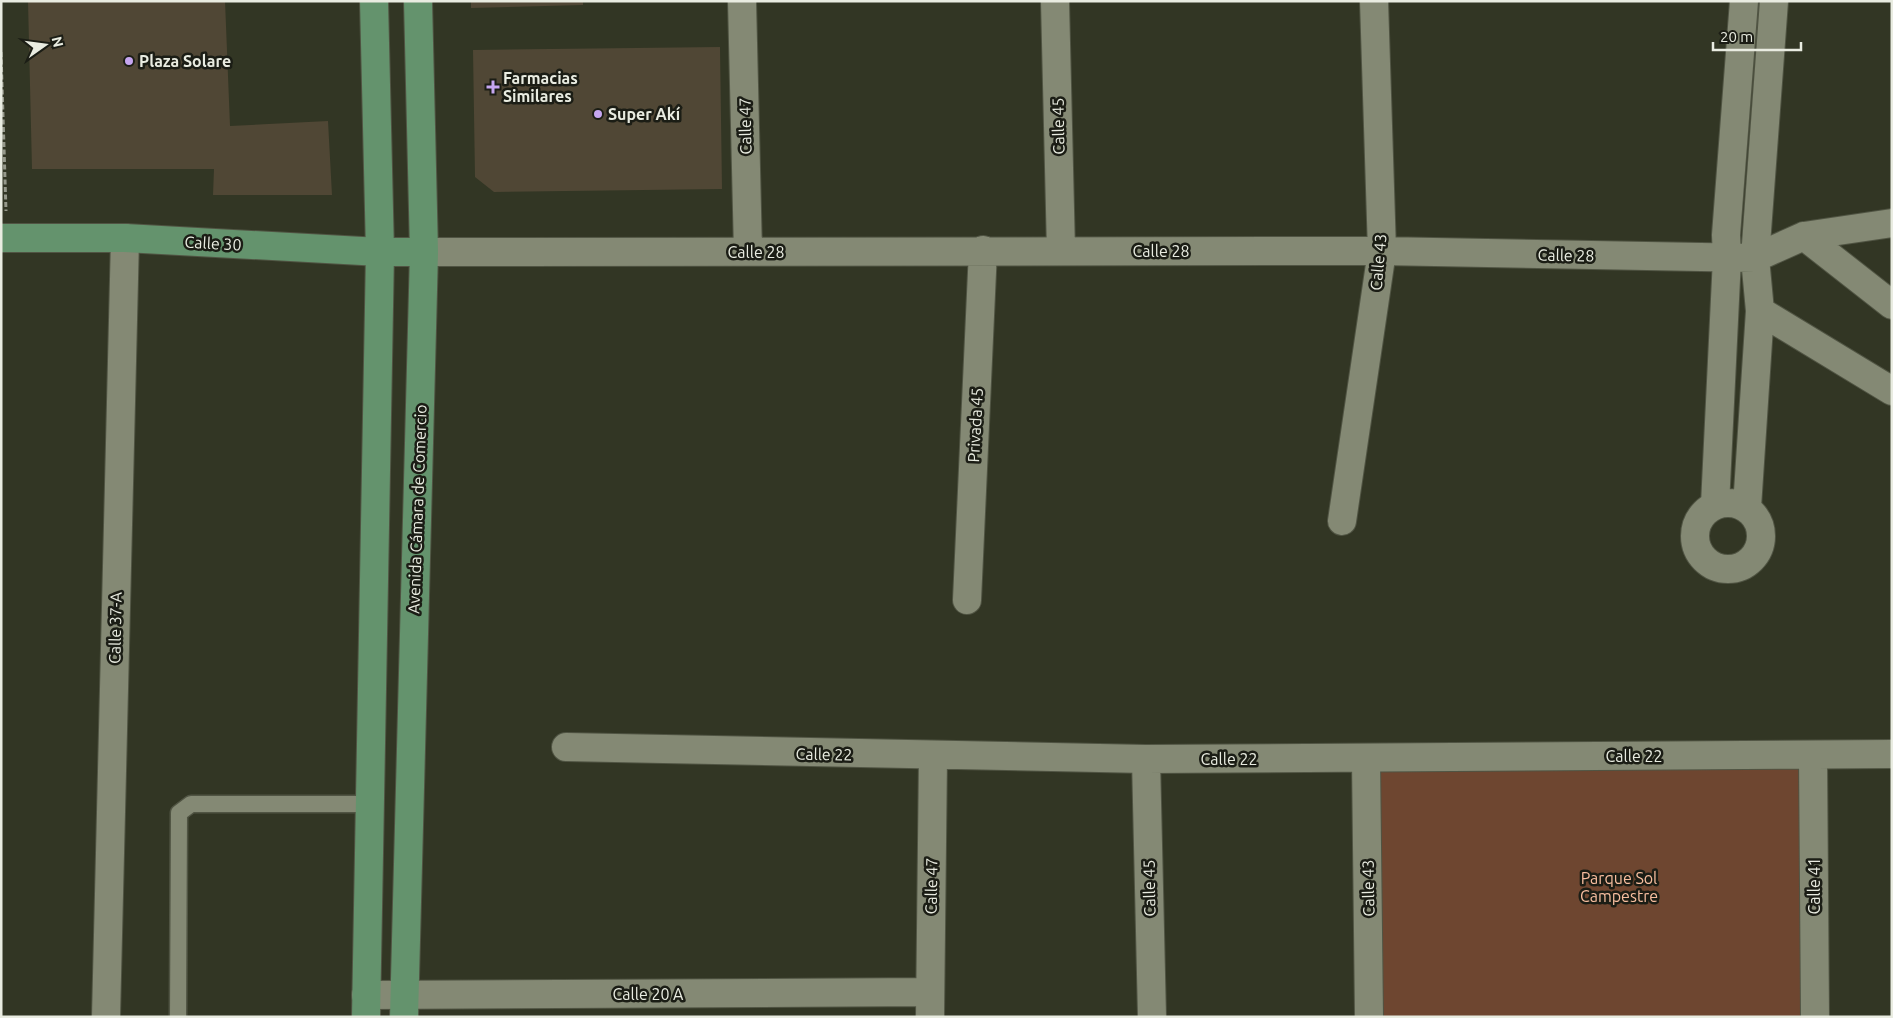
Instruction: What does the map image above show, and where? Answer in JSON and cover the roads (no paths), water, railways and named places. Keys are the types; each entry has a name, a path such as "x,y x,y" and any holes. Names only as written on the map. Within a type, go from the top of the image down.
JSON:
{"main road":[{"path":"366,1006 380,252 374,1"},
{"name":"Avenida Cámara de Comercio","path":"404,1006 424,252 418,1"},
{"name":"Calle 30","path":"4,238 125,238 380,252 424,252"}],"street":[{"name":"Calle 47","path":"742,1 748,252"},
{"name":"Calle 45","path":"1055,1 1061,251"},
{"name":"Calle 43","path":"1342,521 1382,251 1374,1"},
{"path":"1715,505 1727,258 1726,235 1744,1"},
{"path":"1747,507 1760,311 1755,258 1774,1"},
{"name":"Calle 28","path":"424,252 1382,251 1755,258 1804,236 1892,223"},
{"path":"1804,236 1892,305"},
{"name":"Calle 37-A","path":"106,1017 125,238"},
{"name":"Privada 45","path":"967,600 983,250"},
{"path":"1760,311 1892,391"},
{"path":"1731,502 1747,507 1757,518 1762,532 1760,547 1753,559 1740,568 1726,569 1712,565 1701,555 1695,541 1696,526 1703,514 1715,505 1731,502"},
{"name":"Calle 22","path":"566,747 1146,759 1892,754"},
{"name":"Calle 41","path":"1812,755 1814,1017"},
{"name":"Calle 47","path":"930,1005 933,756"},
{"name":"Calle 45","path":"1146,759 1152,1017"},
{"name":"Calle 43","path":"1366,759 1369,1017"},
{"name":"Calle 20 A","path":"366,1006 930,1005"}],"lane":[{"path":"178,1017 179,814 191,804 370,804"}],"place":[{"name":"Plaza Solare","path":"129,61"},
{"name":"Farmacias Similares","path":"493,87"},
{"name":"Super Akí","path":"598,114"}],"park label":[{"name":"Parque Sol Campestre","path":"1619,887"}]}
